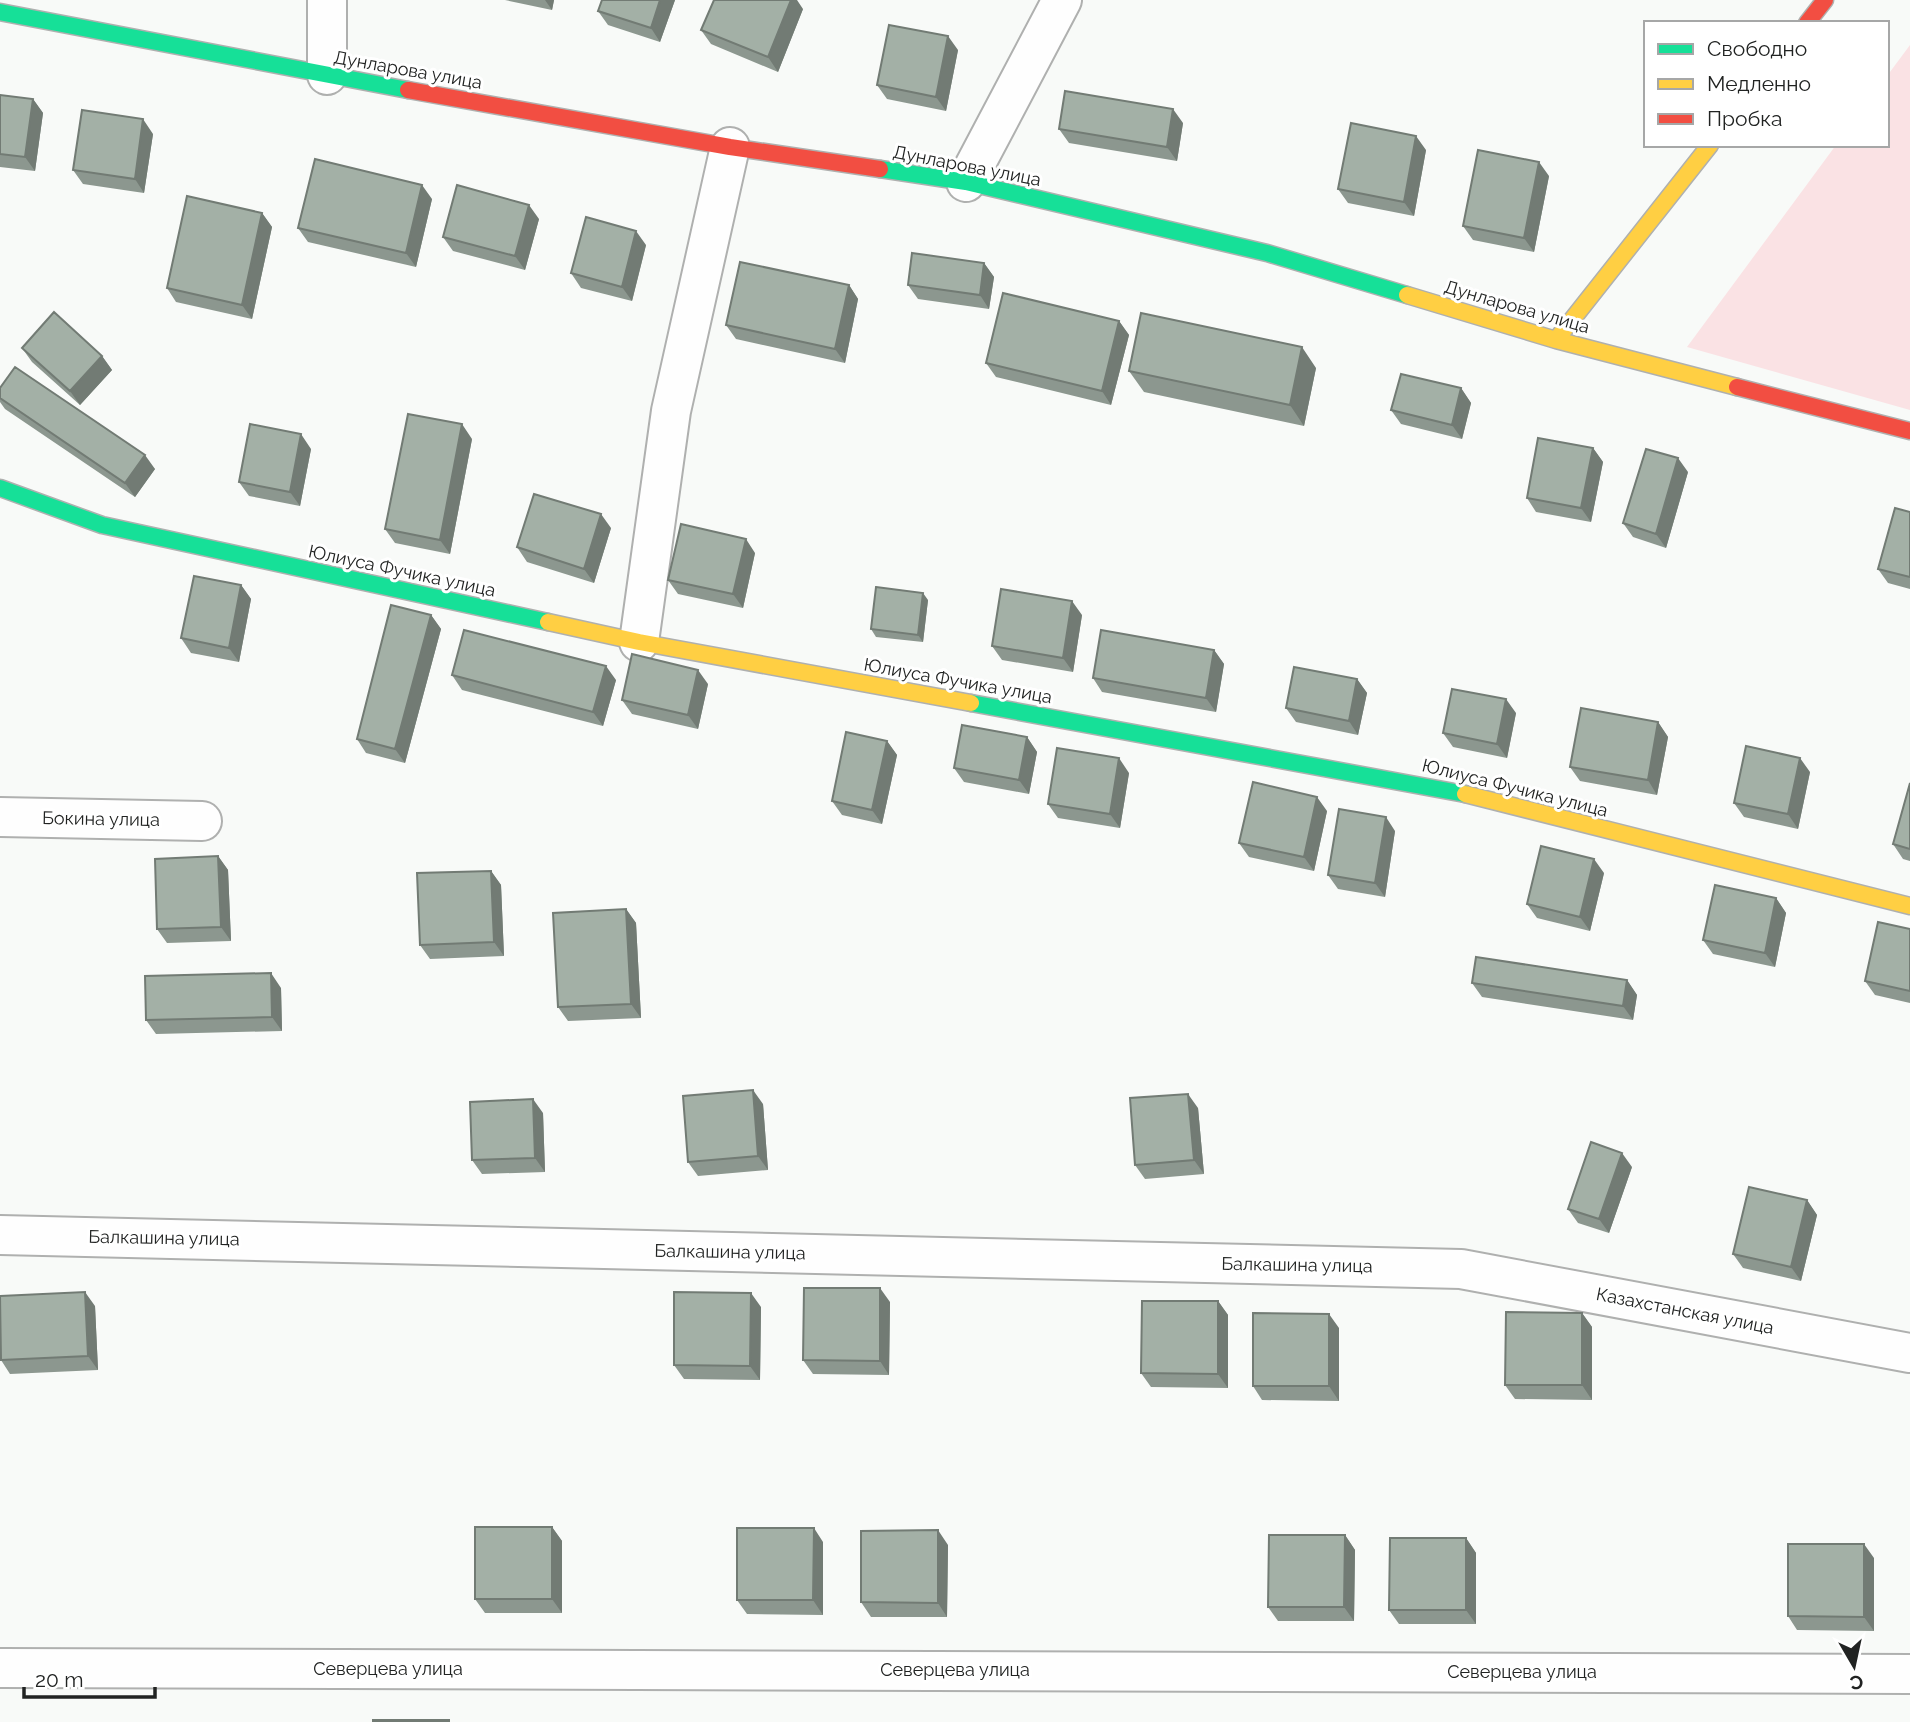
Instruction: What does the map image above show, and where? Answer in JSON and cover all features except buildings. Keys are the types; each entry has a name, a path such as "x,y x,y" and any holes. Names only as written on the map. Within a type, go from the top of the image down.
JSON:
{"street":[{"path":"327,0 327,75"},
{"path":"966,182 1062,0"},
{"path":"1809,21 1825,0"},
{"name":"Дунларова улица","path":"0,12 327,75 730,147 966,182 1267,253 1556,340 1910,430"},
{"path":"639,642 671,411 730,147"},
{"path":"1556,340 1708,147"},
{"name":"Юлиуса Фучика улица","path":"0,488 102,525 639,642 1440,788 1910,906"},
{"name":"Бокина улица","path":"0,817 202,821"},
{"name":"Балкашина улица","path":"0,1235 1461,1269"},
{"name":"Казахстанская улица","path":"1461,1269 1910,1353"},
{"name":"Северцева улица","path":"0,1668 1910,1674"}],"shaded area":[{"path":"1910,45 1910,410 1687,347 1835,147 1889,147 1889,73"}],"traffic: fast":[{"path":"0,12 408,90"},
{"path":"880,169 966,182 1267,253 1407,295"},
{"path":"0,488 102,525 548,622"},
{"path":"971,703 1465,794"}],"traffic: slow":[{"path":"1556,340 1708,147"},
{"path":"1407,295 1556,340 1737,387"},
{"path":"548,622 639,642 971,703"},
{"path":"1465,794 1910,906"}],"traffic: jam":[{"path":"1809,21 1825,0"},
{"path":"408,90 730,147 880,169"},
{"path":"1737,387 1910,431"}]}
